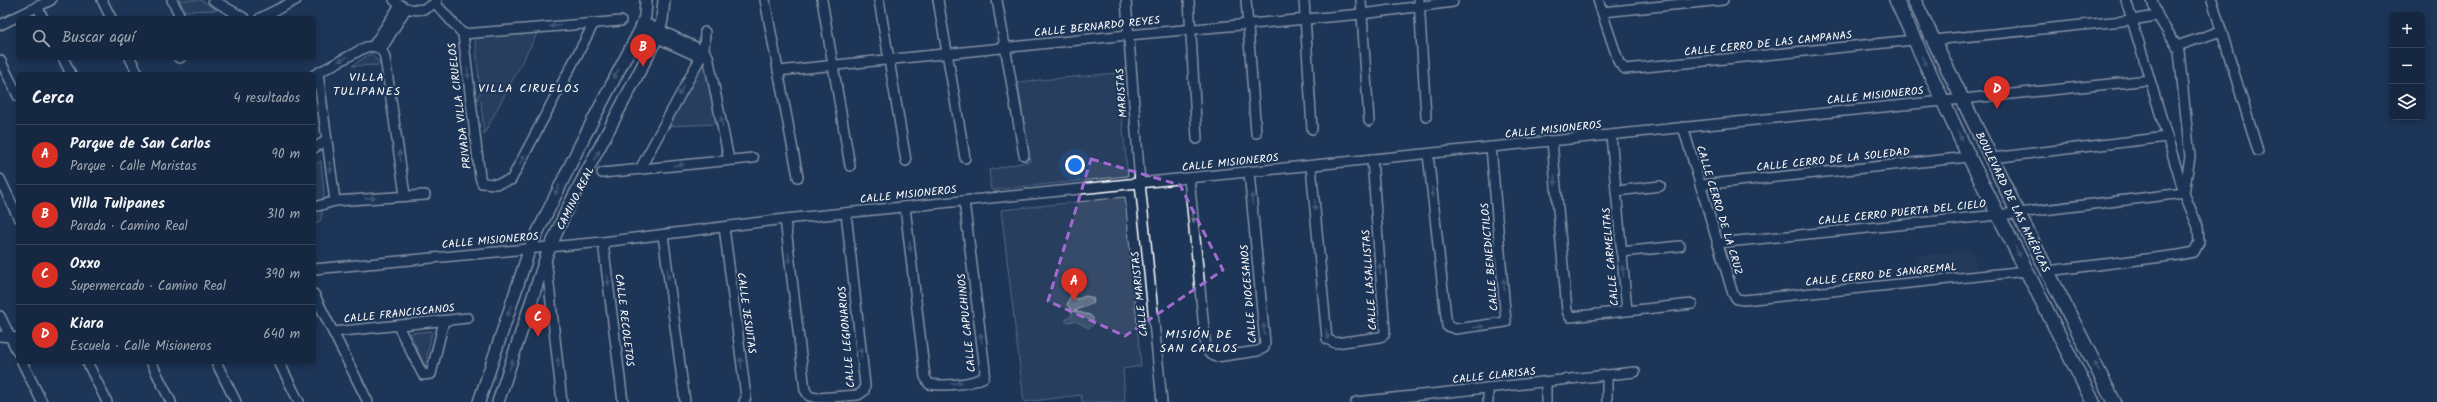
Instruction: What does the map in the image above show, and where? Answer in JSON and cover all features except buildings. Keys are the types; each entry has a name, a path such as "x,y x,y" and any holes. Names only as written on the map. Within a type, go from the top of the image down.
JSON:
{"main road":[{"name":"BOULEVARD DE LAS AMÉRICAS","path":"1896,0 1944,100 1969,157 2093,402"},
{"name":"BOULEVARD DE LAS AMÉRICAS","path":"1914,0 2018,213 2114,402"}],"street":[{"path":"18,16 51,0"},
{"path":"102,0 110,16"},
{"path":"172,0 180,16"},
{"path":"213,0 241,16"},
{"path":"264,16 296,0"},
{"name":"CAMINO REAL","path":"479,402 530,248 580,145 641,26 646,0"},
{"name":"CAMINO REAL","path":"498,402 546,257 567,208 659,34 664,0"},
{"path":"764,0 798,176"},
{"path":"822,0 835,64 850,166"},
{"path":"879,0 906,161"},
{"path":"938,0 965,158"},
{"path":"997,0 1004,48 1024,155"},
{"name":"MARISTAS","path":"1126,0 1140,183"},
{"path":"1189,0 1197,139"},
{"path":"1246,0 1256,133"},
{"path":"1304,0 1312,129"},
{"path":"1361,0 1369,121"},
{"path":"1598,0 1602,12 1723,0"},
{"path":"2047,271 2194,252 2199,242 2198,227 2184,193 2126,0"},
{"path":"2152,0 2156,16 2179,52 2190,157 2184,193"},
{"path":"2212,0 2258,151"},
{"path":"377,48 400,5 421,10 436,1"},
{"name":"PRIVADA VILLA CIRUELOS","path":"436,1 463,34 480,177 482,183 496,184 511,180 594,23"},
{"name":"CALLE BERNARDO REYES","path":"778,71 1128,35 1362,14 1419,4 1453,2"},
{"path":"1419,4 1426,117"},
{"path":"37,6 42,16"},
{"name":"CALLE CERRO DE LAS CAMPANAS","path":"1602,12 1619,63 1625,69 1914,40"},
{"path":"1933,40 2132,20 2156,16"},
{"path":"0,25 16,17"},
{"name":"PRIVADA VILLA CIRUELOS","path":"463,34 621,21"},
{"path":"641,26 702,54 710,62 729,160"},
{"path":"2176,46 2221,31"},
{"path":"640,169 702,54 705,32"},
{"path":"335,201 316,74 366,48 377,48"},
{"path":"377,48 385,58 405,195"},
{"path":"0,60 16,92"},
{"path":"64,60 70,72"},
{"path":"131,60 137,72"},
{"name":"CALLE MISIONEROS","path":"316,269 604,242 724,228 785,219 2149,80"},
{"name":"CALLE CERRO DE LA CRUZ","path":"1683,127 1733,294 1737,299"},
{"name":"CALLE CARMELITAS","path":"1552,141 1567,311 1570,317 1627,310 1611,134"},
{"path":"1992,158 2167,137"},
{"path":"316,147 326,141"},
{"name":"CALLE BENEDICTILOS","path":"1428,154 1447,326 1456,329 1506,322 1491,147"},
{"name":"CALLE CERRO DE LA SOLEDAD","path":"1700,185 1969,157"},
{"path":"602,173 753,158"},
{"name":"CALLE LASALLISTAS","path":"1312,166 1327,339 1334,343 1380,337 1384,336 1385,332 1372,159"},
{"name":"CALLE DIOCESANOS","path":"1189,178 1206,349 1210,354 1216,357 1258,351 1264,348 1265,343 1249,172"},
{"path":"0,179 16,213"},
{"name":"CALLE MARISTAS","path":"1140,183 1162,402"},
{"path":"1616,191 1660,186"},
{"name":"CALLE CERRO PUERTA DEL CIELO","path":"1717,243 2018,213 2184,193"},
{"path":"318,206 335,201 425,194"},
{"name":"CALLE CAPUCHINOS","path":"906,207 925,377 929,384 936,385 978,380 984,377 985,370 964,201"},
{"name":"CALLE LEGIONARIOS","path":"785,219 805,390 809,396 817,398 858,395 864,391 865,385 846,213"},
{"name":"CALLE JESUITAS","path":"724,228 746,397 744,402"},
{"path":"663,235 685,402"},
{"name":"CALLE RECOLETOS","path":"604,242 623,402"},
{"path":"1621,252 1680,246"},
{"path":"546,257 562,402"},
{"name":"CALLE CERRO DE SANGREMAL","path":"1737,299 1744,300 2027,271"},
{"path":"316,298 368,402"},
{"path":"1627,310 1692,304"},
{"path":"0,316 14,338"},
{"name":"CALLE FRANCISCANOS","path":"333,332 468,318"},
{"path":"398,326 418,368 423,375 427,376 431,374 444,321"},
{"path":"0,336 14,338"},
{"path":"23,364 42,402"},
{"path":"88,364 107,402"},
{"path":"152,364 171,402"},
{"path":"217,364 236,402"},
{"path":"280,364 299,402"},
{"name":"CALLE CLARISAS","path":"1356,402 1428,398 1488,388 1635,372"},
{"path":"1607,375 1607,402"},
{"path":"1546,382 1546,402"},
{"path":"1488,388 1488,402"}],"highlighted area":[{"path":"1091,159 1180,185 1223,270 1125,336 1048,301"}],"shaded area":[{"path":"179,0 201,0 217,10 185,11"},
{"path":"539,30 484,134 481,101 476,99 480,93 475,37"},
{"path":"371,53 381,65 352,66"},
{"path":"700,65 708,65 718,124 669,126"},
{"path":"1117,73 1128,176 991,190 989,170 1030,161 1018,82"},
{"path":"321,161 324,192 321,220 316,224 316,164"},
{"path":"1125,197 1141,366 1123,369 1125,402 1082,402 1081,395 1024,402 1001,210"},
{"path":"1973,250 1977,270 1917,277 1915,256"},
{"path":"1086,296 1093,298 1094,303 1074,311 1090,315 1093,318 1093,325 1089,328 1075,321 1066,322 1066,319 1072,316 1070,308 1067,305 1070,297 1078,299"},
{"path":"432,331 425,367 410,333"}],"place":[{"name":"Villa Tulipanes","path":"643,67"},
{"name":"Kiara","path":"1997,109"},
{"name":"Parque de San Carlos","path":"1074,301"},
{"name":"Oxxo","path":"538,337"}],"district":[{"name":"VILLA TULIPANES","path":"367,84"},
{"name":"VILLA CIRUELOS","path":"529,88"},
{"name":"MISIÓN DE SAN CARLOS","path":"1199,341"}]}
